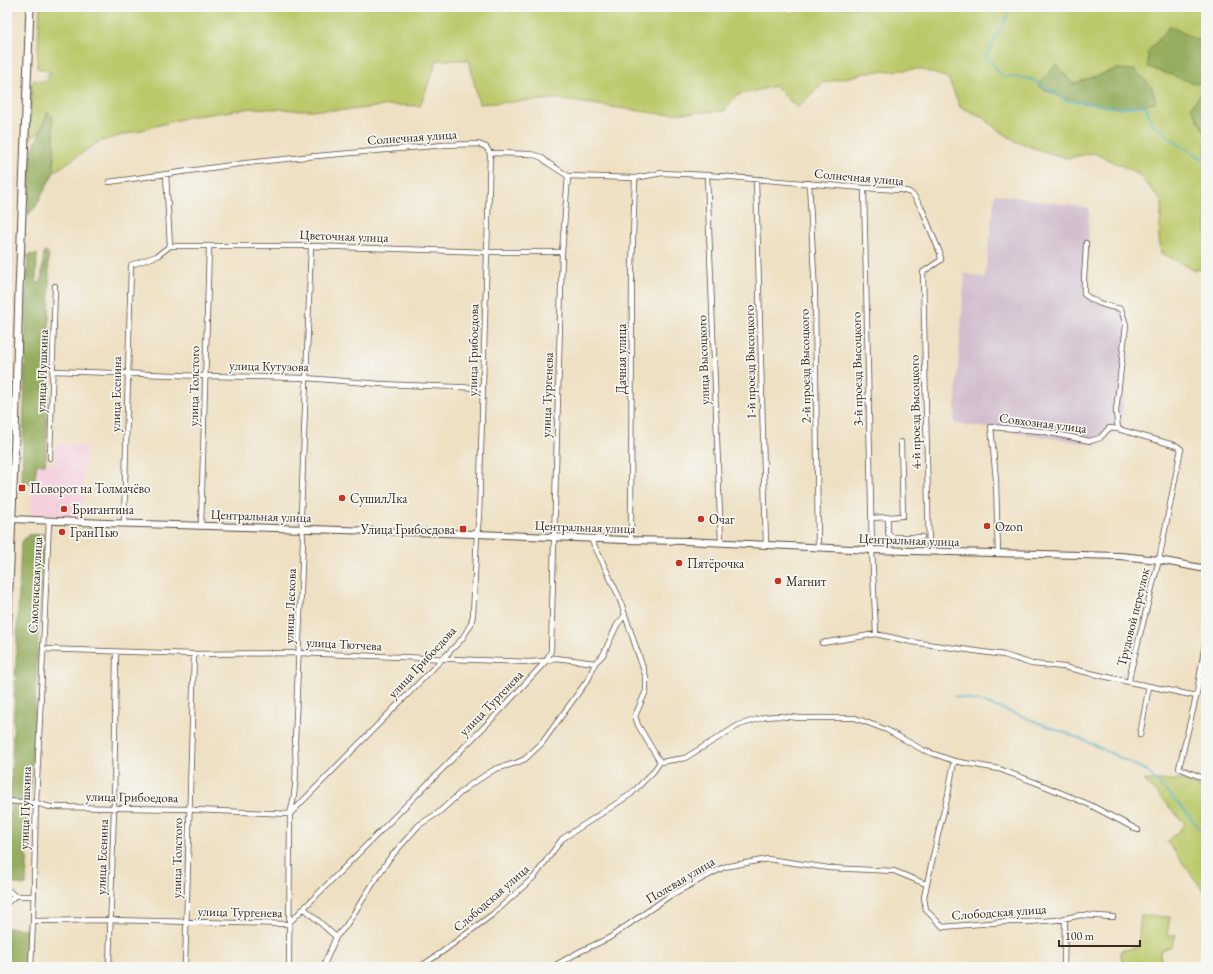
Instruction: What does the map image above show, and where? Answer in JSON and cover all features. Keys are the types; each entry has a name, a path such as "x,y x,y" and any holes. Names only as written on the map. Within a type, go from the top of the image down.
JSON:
{"main road":[{"path":"7,636 9,519 15,437 30,7"}],"street":[{"name":"Солнечная улица","path":"109,182 254,162 444,145 478,144 486,147 490,153 531,154 541,157 568,176"},
{"name":"улица Грибоедова","path":"7,801 36,803 50,807 189,809 290,814 462,639 471,624 473,615 479,517 490,153"},
{"path":"568,176 634,178 662,173 708,175"},
{"path":"166,174 170,246"},
{"name":"Солнечная улица","path":"708,175 901,190 909,192 914,196 922,209 940,253 941,260 922,272"},
{"name":"улица Высоцкого","path":"708,175 721,543"},
{"name":"улица Тургенева","path":"33,921 110,920 288,924 305,909 497,714 546,661 551,651 562,252 568,176"},
{"name":"Дачная улица","path":"631,540 632,268 634,178"},
{"name":"1-й проезд Высоцкого","path":"756,179 766,545"},
{"name":"2-й проезд Высоцкого","path":"809,183 815,293 818,548"},
{"name":"3-й проезд Высоцкого","path":"864,188 872,550 876,634"},
{"path":"1086,243 1083,281 1084,294 1089,298 1107,306 1121,309 1126,324 1116,411 1118,429 1176,446 1181,449 1159,560"},
{"name":"Цветочная улица","path":"170,246 311,246 487,252 562,252"},
{"name":"улица Есенина","path":"124,523 131,265 157,256 170,246"},
{"name":"улица Лескова","path":"289,967 288,924 290,814 295,797 302,581 303,529 301,516 311,246"},
{"name":"улица Толстого","path":"201,526 208,247"},
{"name":"4-й проезд Высоцкого","path":"922,272 929,552"},
{"name":"улица Пушкина","path":"50,458 55,286"},
{"name":"улица Кутузова","path":"53,371 306,378 380,384 483,388"},
{"name":"Совхозная улица","path":"998,554 996,480 991,427 1041,431 1090,441 1100,438 1109,428 1118,429"},
{"path":"872,518 903,516 901,442"},
{"path":"888,517 888,534 890,537 922,537"},
{"name":"Центральная улица","path":"9,519 477,534 929,552 1120,556 1159,560 1206,569"},
{"name":"Смоленская улица","path":"42,650 49,521"},
{"path":"591,539 619,597 646,677 646,691 635,716 638,725 660,762 685,758 739,725 759,719 778,716 800,718 855,718 887,730 923,750 954,761 999,769 1037,783 1088,804 1138,830"},
{"name":"Трудовой переулок","path":"1159,560 1129,682 1196,696"},
{"path":"323,967 336,937 345,927 389,859 419,825 438,813 467,787 495,769 525,759 542,743 589,678 595,664 603,655 618,625 625,615"},
{"path":"822,642 876,634 912,642 1004,655 1032,664 1064,667 1129,682"},
{"path":"1203,778 1179,768 1196,696 1206,637"},
{"name":"улица Пушкина","path":"31,967 42,650"},
{"name":"улица Тютчева","path":"42,650 194,654 299,653 529,662 546,661 555,658 580,660 595,664"},
{"name":"улица Есенина","path":"109,967 114,807 116,652"},
{"name":"улица Толстого","path":"185,967 194,654"},
{"path":"1140,735 1149,686"},
{"name":"Слободская улица","path":"954,761 948,795 924,897 926,910 943,927 1003,922 1028,922 1081,915 1113,917"},
{"name":"Слободская улица","path":"420,967 493,914 535,876 562,839 631,794 654,772 660,762"},
{"name":"Полевая улица","path":"552,967 581,951 610,938 671,895 724,867 768,859 829,868 894,871 926,884"},
{"path":"7,889 15,896"},
{"path":"7,902 15,896 34,896"},
{"path":"305,909 336,937"},
{"path":"1064,967 1065,918"}],"shaded area":[{"path":"995,194 1089,208 1087,294 1121,309 1127,320 1124,398 1120,427 1098,445 954,423 965,273 985,278"},
{"path":"55,444 85,445 82,518 30,514 33,486 35,485 38,464 54,462"}],"green space":[{"path":"40,7 725,7 735,11 746,7 782,7 792,14 795,7 1206,7 1206,37 1197,40 1197,84 1206,79 1206,90 1203,91 1191,107 1206,134 1206,268 1194,270 1161,253 1159,237 1162,202 1137,173 1094,153 1067,158 1017,142 994,127 983,117 960,107 948,78 920,69 870,72 823,83 797,108 775,86 735,96 725,111 661,114 557,99 479,104 469,60 437,60 420,106 390,105 351,110 253,108 188,117 98,142 54,172 54,135 52,116 48,113 40,131 31,139 29,137 32,83 34,80 44,82 48,80 49,71 37,68","holes":["1056,64 1073,84 1117,69 1065,100"]},
{"path":"1170,26 1197,40 1206,37 1206,79 1197,84 1148,67 1148,52"},
{"path":"1056,64 1073,84 1117,69 1135,70 1152,87 1156,102 1145,105 1119,108 1065,100 1038,86"},
{"path":"1206,90 1206,134 1191,107 1203,91"},
{"path":"48,112 52,116 54,135 54,172 36,206 28,215 31,154"},
{"path":"7,241 9,242 11,286 7,291"},
{"path":"44,252 48,252 49,289 46,448 45,464 37,464 34,484 22,483 28,255 37,254 36,282 41,283"},
{"path":"7,297 12,300 7,439"},
{"path":"43,534 26,885 7,883 21,543 28,535"},
{"path":"1144,780 1186,780 1206,791 1206,894 1167,842 1185,824"},
{"path":"1141,915 1170,917 1167,935 1176,935 1172,946 1160,951 1161,962 1169,963 1169,967 1123,967 1120,951 1138,947"},
{"path":"7,928 28,929 26,967 7,967"}],"waterway":[{"path":"1012,7 986,56 1002,76 1031,79 1065,100 1119,108 1145,105 1151,122 1178,144 1206,160"},
{"path":"44,76 53,74"},
{"path":"954,696 981,702 1011,712 1086,741 1147,771 1188,814 1206,838"}],"place":[{"name":"Поворот на Толмачёво","path":"22,488"},
{"name":"СушилЛка","path":"342,498"},
{"name":"Бригантина","path":"64,509"},
{"name":"Очаг","path":"701,519"},
{"name":"Ozon","path":"987,526"},
{"name":"Улица Грибоедова","path":"463,529"},
{"name":"ГранПью","path":"62,532"},
{"name":"Пятёрочка","path":"679,563"},
{"name":"Магнит","path":"778,581"}]}
